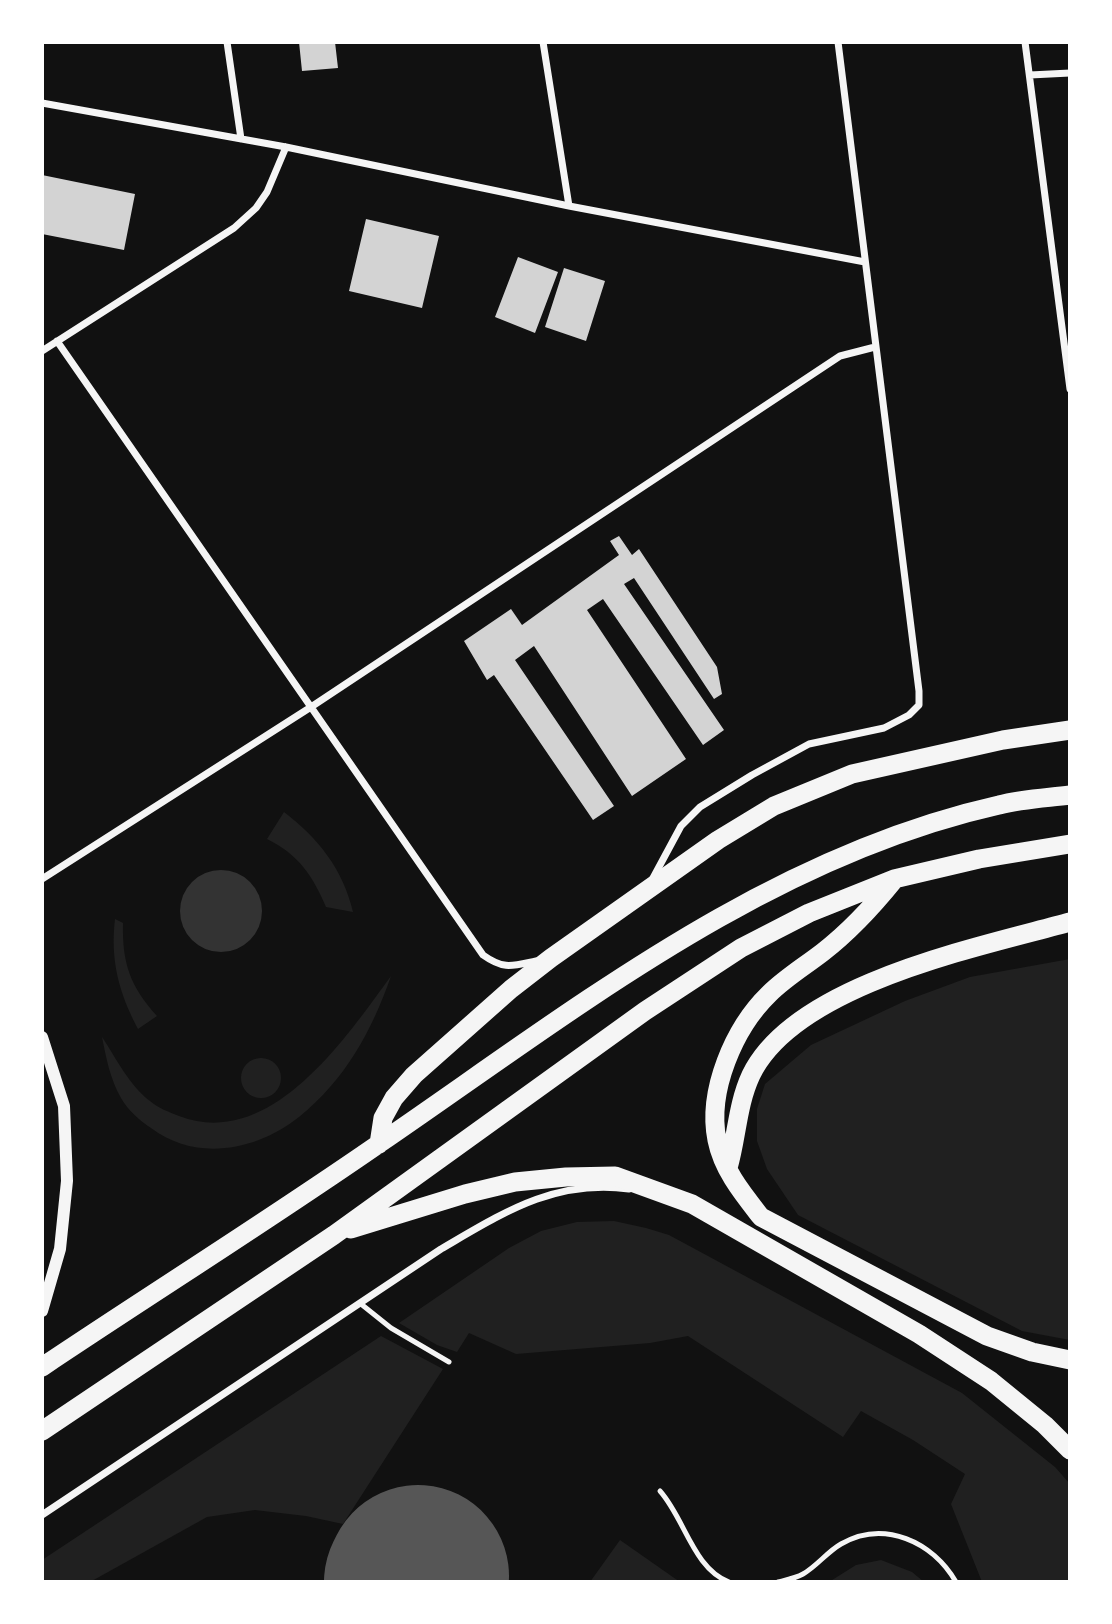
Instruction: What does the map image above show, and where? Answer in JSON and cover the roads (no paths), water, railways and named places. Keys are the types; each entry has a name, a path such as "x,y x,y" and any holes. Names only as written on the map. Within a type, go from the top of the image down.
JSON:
{"highway":[{"path":"379,1144 383,1118 394,1098 414,1075 511,989 718,840 774,806 852,774 1003,740 1070,730"},
{"path":"42,1367 379,1144 619,979 700,930 780,886 875,842 1001,804 1070,795"},
{"path":"42,1431 334,1235 645,1011 741,948 809,913 894,879 979,859 1070,844"},
{"path":"894,879 869,911 768,995 746,1021 732,1045 716,1102 717,1140 735,1185 761,1217 987,1336 1032,1352 1070,1360"},
{"path":"728,1168 739,1110 752,1074 774,1042 805,1015 879,979 947,955 1070,922"},
{"path":"334,1235 465,1194 514,1182 615,1176 692,1204 919,1334 992,1381 1045,1425 1070,1450"}],"street":[{"path":"227,42 241,139"},
{"path":"543,42 569,206"},
{"path":"647,891 681,826 699,807 809,744 884,728 909,715 919,705 838,42"},
{"path":"1025,42 1070,390"},
{"path":"1030,75 1070,73"},
{"path":"42,103 286,147 569,206 865,262"},
{"path":"42,351 234,228 257,208 267,192 286,147"},
{"path":"1061,318 1070,317"},
{"path":"57,341 483,955 496,964 510,967 551,958"},
{"path":"42,879 311,707 840,356 875,347"},
{"path":"42,1037 64,1106 67,1181 60,1249 42,1311"},
{"path":"42,1515 441,1249 525,1203 569,1189 626,1189 692,1204"}],"lane":[{"path":"361,1304 391,1328 449,1362"},
{"path":"660,1491 672,1505 704,1563 719,1578 729,1582"},
{"path":"778,1582 803,1574 829,1551 845,1542 869,1534 889,1533 910,1539 927,1550 947,1567 956,1582"},
{"path":"800,1582 803,1574"}]}
